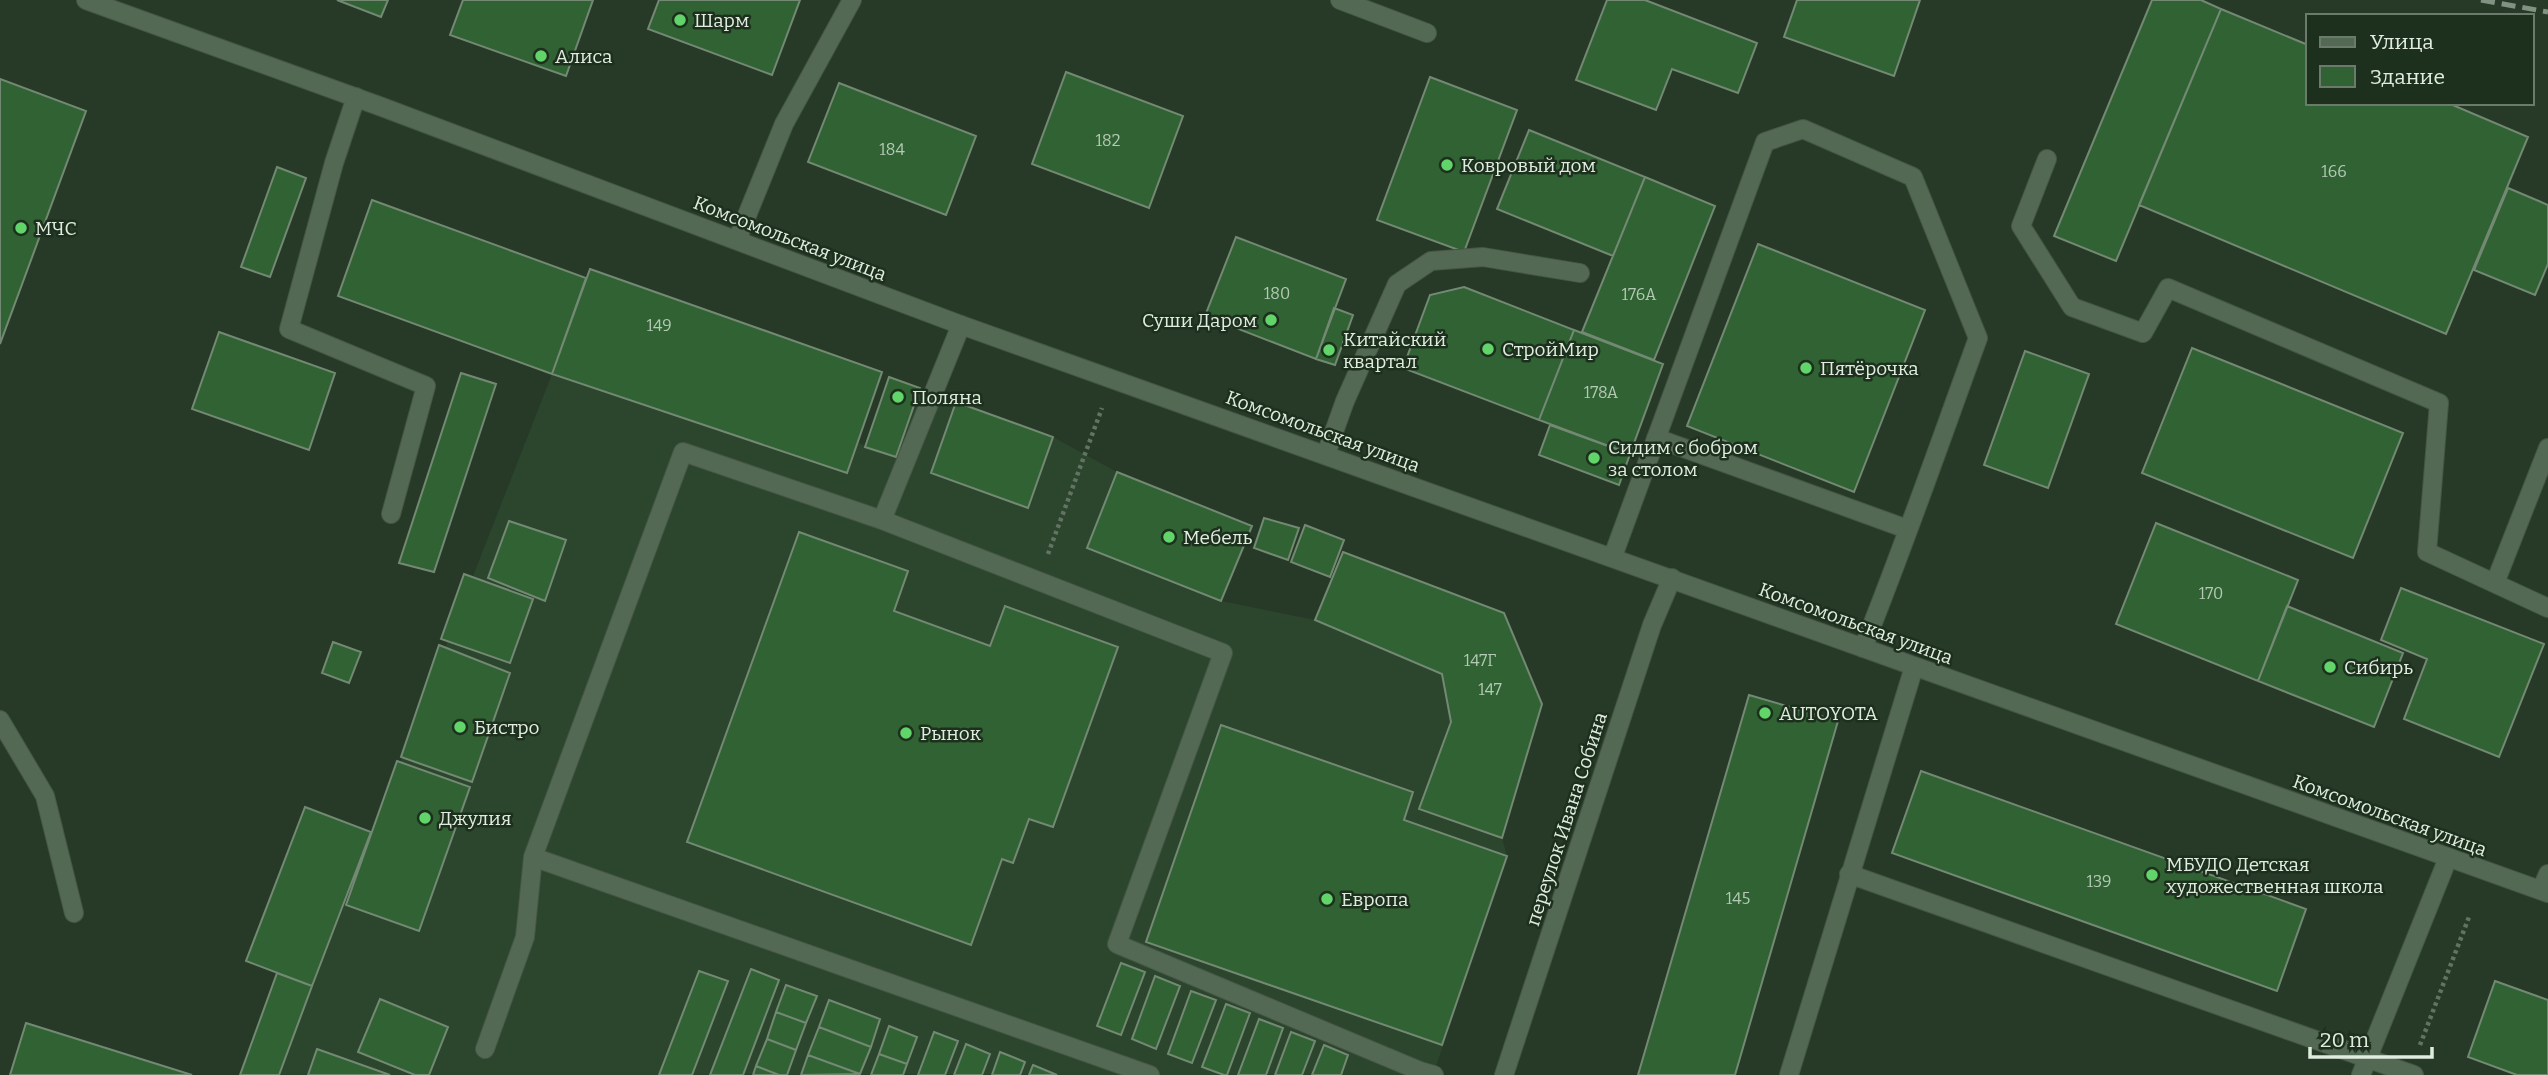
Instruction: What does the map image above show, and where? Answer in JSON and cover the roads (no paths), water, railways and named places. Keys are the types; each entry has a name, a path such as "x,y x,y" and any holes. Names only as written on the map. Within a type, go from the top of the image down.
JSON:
{"main road":[{"name":"Комсомольская улица","path":"86,0 356,97 961,324 1613,556 1863,649 2448,858 2546,885"},
{"path":"737,240 784,124 852,0"},
{"path":"1340,0 1427,33"},
{"path":"356,97 334,163 289,329 426,386 391,514"},
{"path":"1613,556 1765,142 1803,129 1913,177 1978,338 1863,649"},
{"path":"2047,159 2021,226 2072,307 2143,333 2168,288 2439,403 2427,552 2548,608"},
{"path":"1326,454 1345,401 1397,284 1431,261 1483,257 1580,273"},
{"path":"882,520 961,324"},
{"path":"1657,438 1907,530"},
{"path":"2496,583 2548,448"},
{"path":"485,1049 526,937 533,857 683,452 882,520 1223,653 1117,944 1424,1074"},
{"name":"переулок Ивана Собина","path":"1504,1075 1652,625 1672,578"},
{"path":"1789,1075 1914,667"},
{"path":"0,720 45,796 74,913"},
{"path":"533,857 1150,1075"},
{"path":"2361,1075 2448,858"},
{"path":"1849,874 2412,1074"}],"railway":[{"path":"2481,0 2548,12"}],"place":[{"name":"Шарм","path":"680,20"},
{"name":"Алиса","path":"541,56"},
{"name":"Ковровый дом","path":"1447,165"},
{"name":"МЧС","path":"21,228"},
{"name":"Суши Даром","path":"1271,320"},
{"name":"СтройМир","path":"1488,349"},
{"name":"Китайский квартал","path":"1329,350"},
{"name":"Пятёрочка","path":"1806,368"},
{"name":"Поляна","path":"898,397"},
{"name":"Сидим с бобром за столом","path":"1594,458"},
{"name":"Мебель","path":"1169,537"},
{"name":"Сибирь","path":"2330,667"},
{"name":"AUTOYOTA","path":"1765,713"},
{"name":"Бистро","path":"460,727"},
{"name":"Рынок","path":"906,733"},
{"name":"Джулия","path":"425,818"},
{"name":"МБУДО Детская художественная школа","path":"2152,875"},
{"name":"Европа","path":"1327,899"}]}
